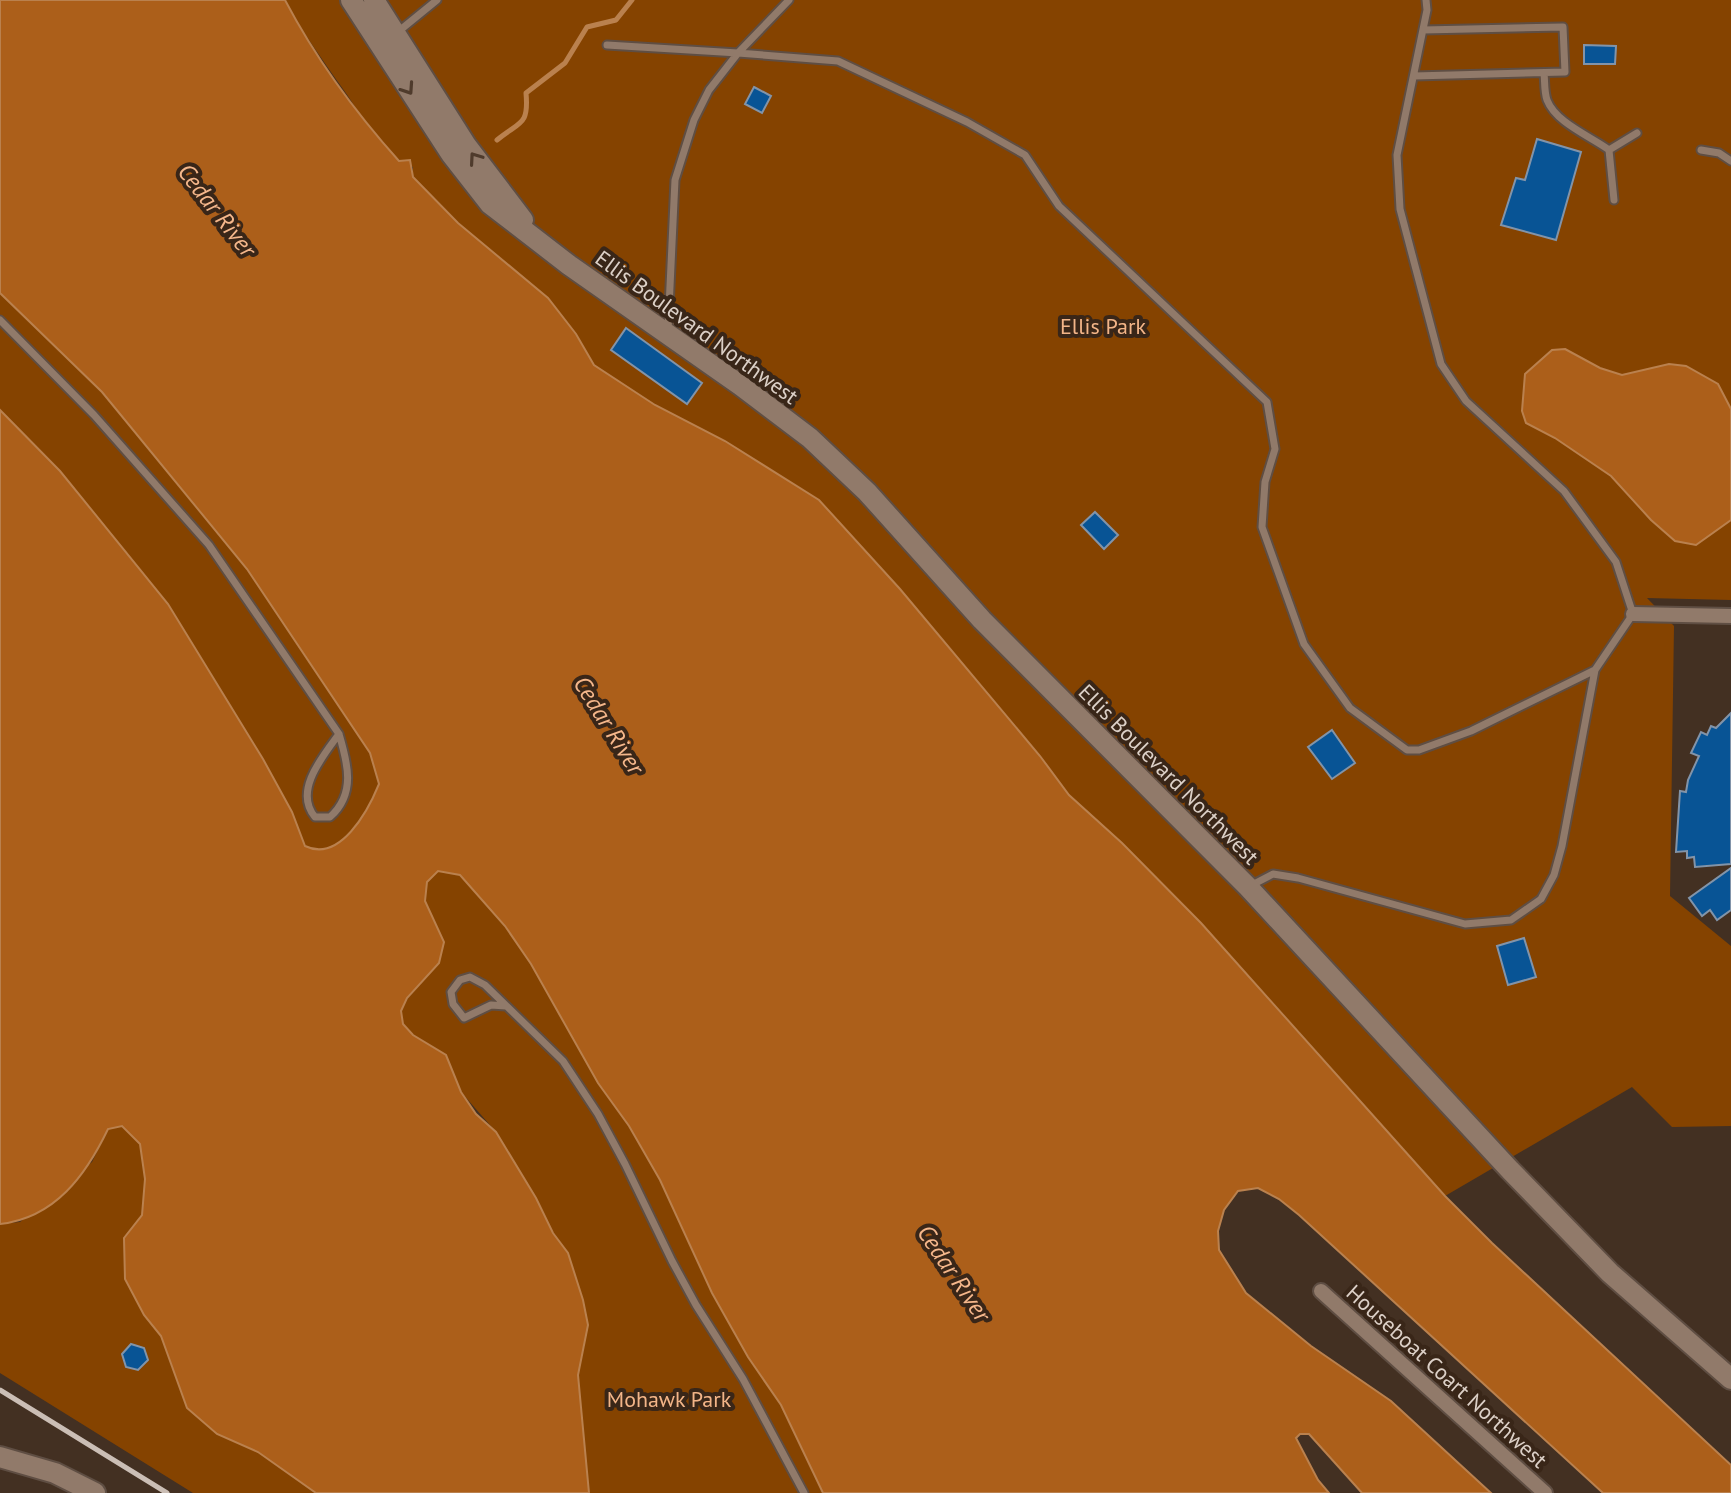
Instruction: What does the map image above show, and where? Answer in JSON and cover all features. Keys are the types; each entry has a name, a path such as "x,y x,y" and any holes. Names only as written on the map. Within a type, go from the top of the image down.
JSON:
{"street":[{"name":"Ellis Boulevard Northwest","path":"351,0 388,40 540,242 810,438 867,492 982,620 1248,887 1588,1250 1731,1379"},
{"name":"Ellis Boulevard Northwest","path":"374,0 388,40"},
{"path":"1633,614 1731,616"},
{"name":"Houseboat Coart Northwest","path":"1321,1291 1545,1493"},
{"path":"0,1457 55,1473 95,1493"}],"lane":[{"path":"388,40 437,0"},
{"path":"668,335 675,180 694,120 709,90 738,53 789,0"},
{"path":"1248,887 1273,874 1339,887 1465,924 1511,920 1541,899 1554,875 1562,846 1595,670 1633,614 1616,562 1564,491 1466,401 1441,364 1400,209 1397,155 1427,10 1426,0"},
{"path":"1414,76 1565,72 1563,27 1423,30"},
{"path":"607,45 838,61 967,122 1025,155 1059,206 1267,402 1275,449 1265,482 1262,527 1304,644 1350,708 1407,750 1419,750 1471,731 1595,670"},
{"path":"1544,73 1550,106 1566,122 1609,150"},
{"path":"1609,150 1637,133"},
{"path":"1609,150 1614,200"},
{"path":"1701,150 1719,153 1731,161"},
{"path":"0,320 94,415 209,545 339,734 349,766 347,788 338,810 330,817 315,817 308,808 307,798 314,769 339,734"},
{"path":"506,1006 491,1005 464,1018 453,1004 451,992 460,980 470,977 485,985 563,1061 598,1114 678,1273 743,1379 804,1493"}],"green space":[{"name":"Ellis Park","path":"285,0 1731,0 1731,600 1647,598 1674,626 1670,896 1731,946 1731,1126 1672,1127 1632,1087 1445,1196 1276,1006 1122,843 1069,795 900,589 819,500 725,441 655,405 594,365 576,334 548,298 458,223 413,177 413,167 382,144 312,45"},
{"path":"0,293 102,392 247,569 370,753 379,785 360,820 341,841 318,849 305,846 292,812 168,604 60,471 0,410"},
{"name":"Mohawk Park","path":"439,870 460,875 505,926 531,964 598,1082 629,1126 660,1180 712,1293 748,1357 781,1405 823,1493 589,1493 578,1375 585,1343 583,1300 568,1253 553,1233 496,1132 461,1092 446,1055 413,1035 403,1024 401,1011 408,998 439,963 444,943 425,901 427,882"},
{"path":"122,1126 140,1144 145,1179 142,1215 124,1238 144,1315 161,1336 172,1368 217,1434 258,1452 316,1493 193,1493 0,1373 0,1224 20,1222 92,1162 108,1129"}],"water":[{"name":"Cedar River","path":"0,0 285,0 323,63 383,143 399,161 410,160 413,177 458,223 548,298 576,334 594,365 655,405 725,441 819,500 900,589 1069,795 1122,843 1201,923 1445,1196 1731,1465 1731,1493 1603,1493 1299,1215 1258,1188 1238,1191 1224,1210 1218,1231 1219,1250 1246,1293 1311,1346 1391,1401 1491,1493 1362,1493 1309,1434 1300,1434 1296,1438 1318,1480 1329,1493 823,1493 781,1405 748,1357 712,1293 660,1180 629,1126 598,1083 531,964 505,926 460,875 438,871 427,882 425,901 444,942 439,963 407,998 401,1011 403,1024 413,1035 446,1055 461,1092 476,1114 496,1132 553,1233 568,1253 588,1325 578,1375 589,1493 316,1493 258,1452 217,1434 187,1408 161,1336 144,1315 125,1279 124,1238 142,1215 145,1179 140,1144 122,1126 108,1129 79,1178 53,1203 20,1220 0,1224 0,410 60,471 168,604 263,759 292,812 305,846 318,849 341,841 360,820 379,784 370,753 247,569 102,392 0,293"},
{"path":"1565,349 1600,368 1622,375 1669,364 1686,366 1718,384 1731,409 1731,520 1696,545 1675,541 1611,476 1555,438 1526,423 1522,411 1525,374 1552,350"}],"building":[{"path":"1584,45 1616,46 1615,64 1584,64"},
{"path":"754,87 771,96 762,113 745,104"},
{"path":"1537,139 1581,152 1556,240 1501,225 1516,178 1525,180"},
{"path":"626,328 702,383 687,404 611,350"},
{"path":"1095,512 1118,535 1104,549 1081,525"},
{"path":"1731,713 1731,864 1695,867 1694,857 1687,858 1687,851 1676,852 1680,791 1686,792 1699,756 1691,753 1701,732 1707,735 1711,726 1716,728"},
{"path":"1332,730 1355,763 1332,779 1308,747"},
{"path":"1731,868 1731,910 1717,920 1710,910 1702,916 1689,898"},
{"path":"1524,938 1536,977 1508,985 1497,946"},
{"path":"131,1344 144,1348 148,1360 138,1370 126,1367 122,1354"}],"waterway":[{"path":"497,140 521,122 526,112 526,93 565,63 587,27 616,20 632,0"}],"railway":[{"path":"0,1390 167,1493"}]}
